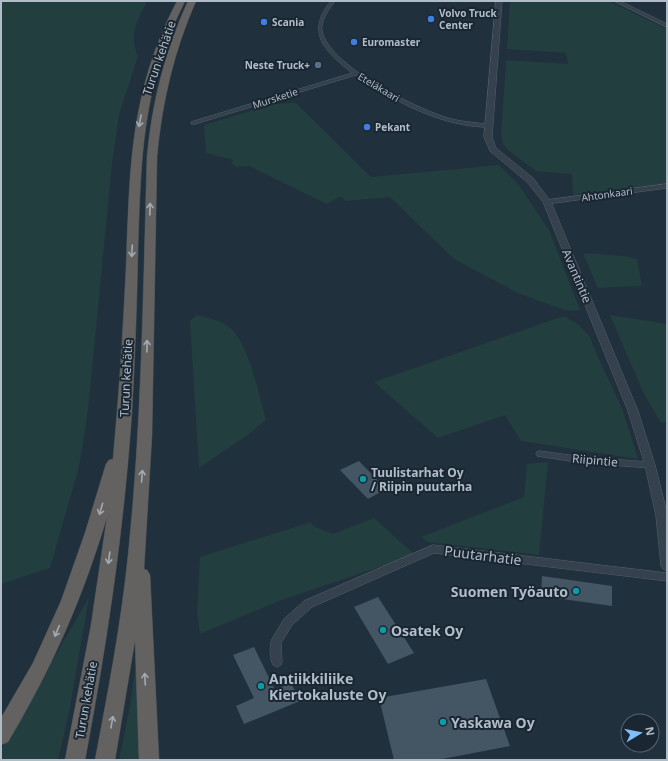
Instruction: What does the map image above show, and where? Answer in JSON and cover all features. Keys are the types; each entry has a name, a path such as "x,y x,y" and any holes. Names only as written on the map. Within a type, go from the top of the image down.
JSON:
{"highway":[{"path":"176,23 180,1"},
{"name":"Turun kehätie","path":"75,760 102,613 118,491 124,431 135,170 139,128 151,72 176,23 192,1"},
{"path":"176,23 196,1"},
{"name":"Turun kehätie","path":"105,760 125,641 139,529 146,430 152,157 156,111 176,23"},
{"path":"1,736 22,702 51,646 73,592 100,516 124,431"},
{"path":"139,529 149,760"}],"street":[{"name":"Eteläkaari","path":"332,1 320,27 322,38 329,49 357,73 394,97 427,112 450,120 488,126"},
{"name":"Avantintie","path":"499,1 488,137 493,149 530,180 547,202 633,411 650,465 662,516 667,566"},
{"path":"616,1 667,26"},
{"name":"Mursketie","path":"192,123 357,73"},
{"name":"Ahtonkaari","path":"547,202 667,186"},
{"name":"Riipintie","path":"540,454 583,460 650,465"},
{"name":"Puutarhatie","path":"277,662 276,642 288,622 308,604 433,549 667,577"}],"green space":[{"path":"1,1 147,1 135,28 134,41 138,56 119,115 112,164 88,410 79,467 50,568 1,584"},
{"path":"510,1 608,1 667,29 667,183 573,195 572,174 536,171 509,151 503,144 501,136 506,60 568,64 566,53 507,49"},
{"path":"296,103 371,177 499,165 519,185 549,230 580,310 565,310 520,294 454,259 390,197 346,201 341,196 327,204 249,166 236,167 231,163 234,160 206,153 204,125 274,104"},
{"path":"583,253 624,256 637,259 642,286 598,288"},
{"path":"197,315 222,323 229,327 236,335 248,357 266,420 246,436 199,468 190,321"},
{"path":"610,315 667,324 667,422 661,423 643,392"},
{"path":"564,316 579,325 590,337 622,408 638,459 521,441 505,415 438,438 374,382"},
{"path":"548,462 539,555 428,542 421,537 524,497 527,464"},
{"path":"374,518 415,555 279,601 200,634 197,613 200,557 311,522 313,526 333,534"},
{"path":"89,597 69,713 58,760 1,760 1,750"},
{"path":"139,640 143,760 119,760 130,706"}],"building":[{"name":"Tuulistarhat Oy / Riipin puutarha","path":"359,461 386,489 368,499 340,470"},
{"name":"Suomen Työauto","path":"542,576 612,586 612,606 541,596"},
{"name":"Osatek Oy","path":"378,597 414,653 388,664 354,607"},
{"name":"Antiikkiliike Kiertokaluste Oy","path":"254,647 275,690 291,683 300,701 244,724 236,706 254,698 233,655"},
{"name":"Yaskawa Oy","path":"486,679 510,746 437,760 394,760 379,698"}],"place":[{"name":"Volvo Truck Center","path":"431,19"},
{"name":"Scania","path":"264,22"},
{"name":"Euromaster","path":"354,42"},
{"name":"Neste Truck+","path":"318,65"},
{"name":"Pekant","path":"367,127"},
{"name":"Tuulistarhat Oy / Riipin puutarha","path":"363,479"},
{"name":"Suomen Työauto","path":"576,591"},
{"name":"Osatek Oy","path":"383,630"},
{"name":"Antiikkiliike Kiertokaluste Oy","path":"261,686"},
{"name":"Yaskawa Oy","path":"443,722"}]}
